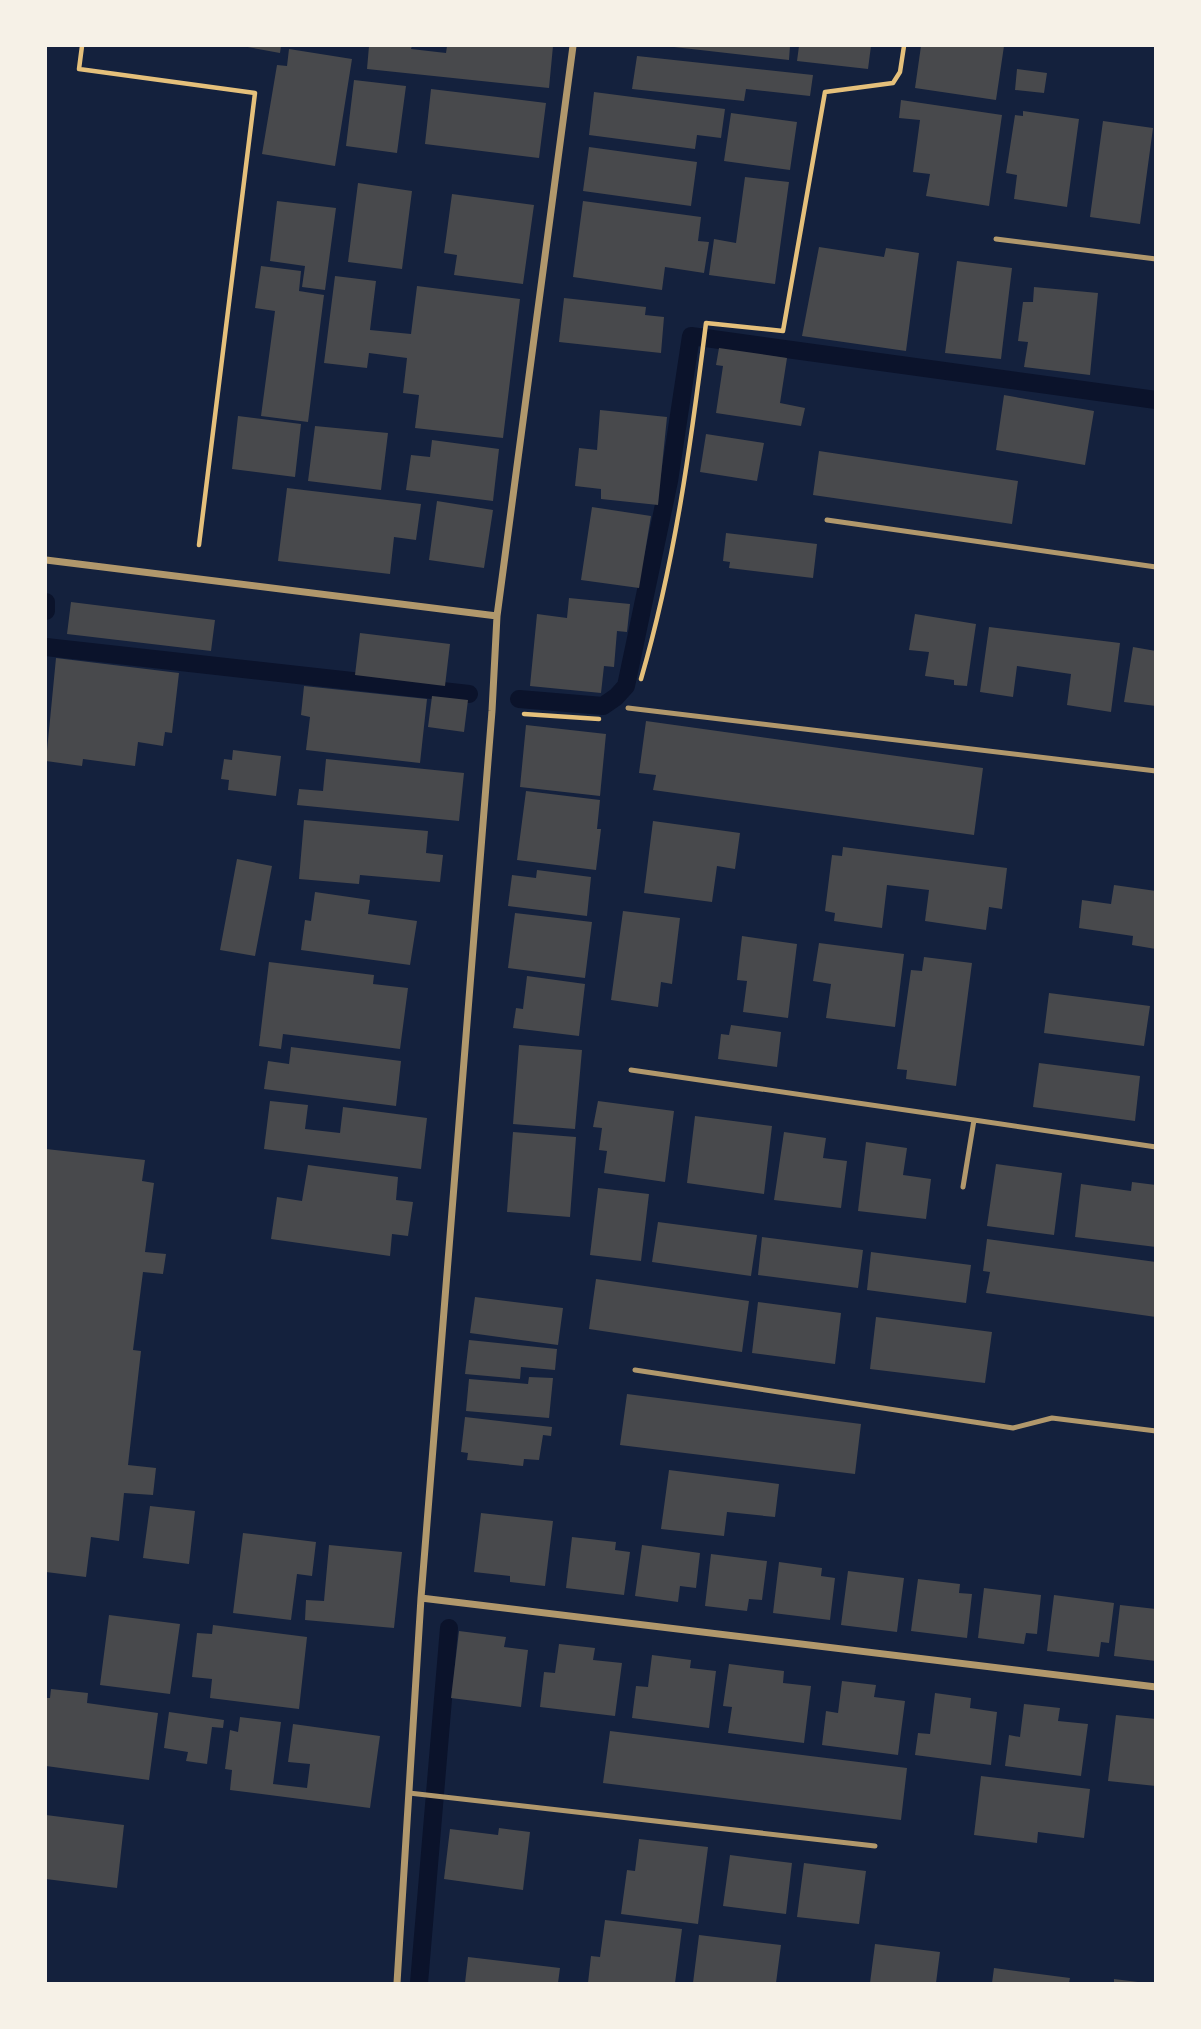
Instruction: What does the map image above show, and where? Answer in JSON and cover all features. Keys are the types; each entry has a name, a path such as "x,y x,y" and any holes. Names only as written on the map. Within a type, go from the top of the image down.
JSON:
{"street":[{"path":"397,1983 421,1598 492,711 497,616 573,46"},
{"path":"46,560 497,616"},
{"path":"421,1598 1156,1687"}],"lane":[{"path":"996,239 1156,259"},
{"path":"827,520 1156,567"},
{"path":"628,708 1156,771"},
{"path":"631,1070 1156,1147"},
{"path":"963,1186 974,1120"},
{"path":"635,1370 1013,1428 1052,1418 1156,1432"},
{"path":"409,1793 875,1846"}],"path":[{"path":"82,46 79,69 255,93 195,577"},
{"path":"492,711 606,720 618,717 628,708 640,682 656,627 678,522 691,447 706,323 783,331 825,92 893,83 900,72 904,46"}],"building":[{"path":"242,46 281,46 280,53"},
{"path":"369,46 412,46 411,49 446,53 447,46 553,46 549,88 367,69"},
{"path":"674,46 790,46 789,60"},
{"path":"799,46 871,46 868,69 797,61"},
{"path":"921,46 1004,46 996,100 915,88"},
{"path":"289,49 352,59 335,166 262,154 277,65 287,66"},
{"path":"637,56 813,75 810,96 746,89 744,101 632,89"},
{"path":"1017,69 1047,73 1044,93 1015,90"},
{"path":"354,80 406,86 397,153 346,146"},
{"path":"431,89 546,103 539,158 425,144"},
{"path":"594,92 725,109 721,138 697,135 695,149 589,135"},
{"path":"901,100 1002,115 989,206 926,196 930,174 913,172 920,120 899,118"},
{"path":"1023,111 1079,119 1067,207 1014,199 1017,175 1006,173 1015,115 1023,116"},
{"path":"731,113 797,122 790,170 724,161"},
{"path":"1103,121 1153,128 1140,224 1090,217"},
{"path":"589,147 697,162 691,206 583,191"},
{"path":"745,177 789,182 775,284 709,275 714,239 736,243"},
{"path":"358,183 412,191 402,269 348,262"},
{"path":"452,194 534,205 523,284 454,275 457,255 444,253"},
{"path":"277,201 336,208 325,290 302,287 305,266 270,261"},
{"path":"583,201 701,217 698,241 709,242 704,273 665,267 662,290 573,277"},
{"path":"819,247 884,257 886,248 919,253 906,351 802,336"},
{"path":"957,261 1012,268 1001,359 945,353"},
{"path":"261,266 301,271 299,291 324,295 308,422 261,416 275,311 255,308"},
{"path":"335,276 376,281 370,330 411,334 417,286 520,299 503,438 415,428 419,395 403,393 407,358 369,353 367,368 324,363"},
{"path":"1034,287 1098,293 1090,375 1024,367 1028,342 1018,341 1023,302 1033,302"},
{"path":"564,298 646,307 645,315 664,317 661,353 559,342"},
{"path":"719,348 787,358 780,403 805,408 801,426 716,413 723,366 716,365"},
{"path":"1004,395 1094,411 1085,465 996,450"},
{"path":"600,410 667,417 658,505 601,499 601,489 575,486 579,448 597,450"},
{"path":"238,416 301,424 295,477 232,469"},
{"path":"315,426 388,433 381,490 308,481"},
{"path":"706,434 764,443 757,481 700,472"},
{"path":"432,440 499,449 493,501 406,490 411,455 430,457"},
{"path":"819,451 1018,481 1012,524 813,495"},
{"path":"287,488 421,504 416,540 394,537 390,574 278,561"},
{"path":"437,501 493,510 484,568 429,560"},
{"path":"592,507 651,516 639,588 581,580"},
{"path":"726,533 817,544 813,578 729,568 730,562 723,561"},
{"path":"569,598 630,604 627,632 617,631 614,667 604,666 601,693 530,686 537,614 567,618"},
{"path":"71,602 215,620 211,651 67,634"},
{"path":"915,614 976,624 967,686 954,685 954,680 925,676 929,652 909,650"},
{"path":"989,627 1120,643 1111,712 1067,705 1071,674 1017,666 1013,697 980,692"},
{"path":"360,633 450,644 445,686 355,675"},
{"path":"1133,647 1156,651 1156,706 1124,702"},
{"path":"56,658 179,673 172,733 165,732 163,746 138,742 135,766 83,759 82,766 46,761"},
{"path":"304,686 427,699 420,763 306,750 310,717 301,715"},
{"path":"432,696 468,700 464,732 428,727"},
{"path":"646,721 983,768 974,835 653,790 656,775 639,773"},
{"path":"526,725 606,734 600,796 520,787"},
{"path":"233,750 281,756 276,796 228,790 229,780 221,779 224,759 232,760"},
{"path":"326,759 464,773 459,821 297,805 299,789 323,791"},
{"path":"526,791 600,800 597,829 601,829 596,870 517,860"},
{"path":"304,820 428,831 426,853 443,855 440,882 360,875 359,884 299,879"},
{"path":"653,821 740,833 735,869 717,866 712,902 644,893"},
{"path":"843,847 1007,868 1002,909 989,907 986,930 925,921 929,890 887,885 882,928 834,921 835,913 825,911 832,855 842,856"},
{"path":"237,859 272,866 255,956 220,950"},
{"path":"537,870 591,877 587,916 508,906 512,875 536,878"},
{"path":"1114,885 1156,891 1156,949 1132,945 1133,936 1079,928 1082,900 1111,904"},
{"path":"315,892 370,900 368,914 417,921 410,965 301,950 305,920 311,921"},
{"path":"623,911 680,918 672,984 661,982 658,1007 611,1000"},
{"path":"515,913 592,922 585,978 508,968"},
{"path":"742,936 797,944 788,1018 743,1012 747,981 737,980"},
{"path":"819,943 904,954 895,1027 826,1018 831,984 813,981"},
{"path":"924,957 972,963 956,1086 906,1079 907,1070 897,1069 911,970 922,971"},
{"path":"269,962 374,975 373,984 408,988 400,1049 283,1034 281,1049 259,1046"},
{"path":"527,976 585,984 579,1036 513,1028 516,1008 523,1009"},
{"path":"1049,993 1150,1006 1144,1046 1044,1033"},
{"path":"731,1025 781,1032 777,1067 718,1059 721,1034 729,1035"},
{"path":"519,1045 582,1050 575,1129 513,1124"},
{"path":"291,1047 401,1061 396,1106 264,1089 268,1061 289,1064"},
{"path":"1039,1063 1140,1076 1135,1121 1033,1107"},
{"path":"270,1101 308,1105 305,1129 340,1133 343,1107 427,1118 421,1169 264,1149"},
{"path":"598,1101 674,1111 665,1182 604,1173 607,1151 599,1150 602,1128 593,1127"},
{"path":"695,1116 772,1126 764,1194 687,1183"},
{"path":"513,1132 576,1137 570,1217 507,1212"},
{"path":"784,1132 826,1138 823,1158 847,1161 841,1208 774,1200"},
{"path":"866,1142 907,1148 903,1175 931,1179 926,1219 858,1211"},
{"path":"46,1149 145,1160 142,1181 154,1183 145,1252 166,1254 163,1274 143,1272 133,1350 141,1351 128,1465 156,1468 153,1495 124,1493 119,1541 91,1537 86,1577 46,1572"},
{"path":"996,1164 1062,1173 1054,1235 987,1226"},
{"path":"308,1165 398,1177 396,1200 413,1202 408,1236 392,1234 390,1256 271,1239 277,1197 302,1201"},
{"path":"1132,1182 1156,1185 1156,1247 1075,1237 1081,1184 1131,1191"},
{"path":"598,1188 649,1194 641,1261 590,1255"},
{"path":"658,1222 757,1235 751,1276 652,1262"},
{"path":"762,1237 863,1250 858,1288 758,1275"},
{"path":"987,1239 1156,1262 1156,1317 986,1293 990,1272 983,1271"},
{"path":"871,1252 971,1265 966,1303 867,1290"},
{"path":"596,1279 749,1301 742,1352 589,1329"},
{"path":"475,1297 563,1308 558,1345 470,1333"},
{"path":"758,1302 841,1313 835,1364 752,1353"},
{"path":"876,1317 992,1332 985,1383 870,1369"},
{"path":"469,1340 557,1349 555,1370 521,1367 520,1379 465,1374"},
{"path":"529,1377 553,1378 549,1418 466,1411 469,1379 528,1384"},
{"path":"627,1394 861,1424 855,1474 620,1445"},
{"path":"465,1417 552,1427 551,1436 543,1435 539,1460 524,1459 523,1466 467,1460 468,1453 461,1452"},
{"path":"669,1470 779,1484 775,1517 727,1512 724,1536 661,1529"},
{"path":"150,1506 195,1511 189,1564 143,1558"},
{"path":"481,1513 553,1521 545,1586 510,1582 510,1576 474,1572"},
{"path":"243,1533 316,1542 312,1576 297,1574 291,1620 233,1613"},
{"path":"572,1537 616,1542 615,1550 630,1552 624,1595 566,1588"},
{"path":"329,1545 402,1552 394,1628 305,1620 306,1600 324,1601"},
{"path":"642,1545 700,1553 696,1588 680,1586 678,1602 635,1596"},
{"path":"711,1554 767,1561 762,1600 749,1599 747,1611 705,1606"},
{"path":"779,1562 822,1568 821,1576 835,1578 830,1620 773,1613"},
{"path":"848,1571 904,1578 897,1632 841,1625"},
{"path":"918,1579 960,1584 959,1593 972,1594 967,1638 911,1631"},
{"path":"984,1588 1041,1595 1037,1634 1026,1633 1024,1644 978,1638"},
{"path":"1054,1595 1114,1603 1109,1643 1101,1642 1099,1657 1047,1651"},
{"path":"1120,1605 1156,1609 1156,1661 1114,1656"},
{"path":"109,1615 180,1624 170,1694 100,1685"},
{"path":"213,1625 307,1637 299,1709 210,1698 212,1679 192,1677 197,1633 212,1634"},
{"path":"459,1631 506,1637 504,1647 528,1650 521,1707 451,1698"},
{"path":"559,1644 595,1648 593,1660 622,1663 615,1716 540,1707 544,1672 555,1673"},
{"path":"652,1655 691,1660 690,1668 716,1671 709,1728 632,1718 636,1686 648,1687"},
{"path":"729,1664 784,1671 783,1683 811,1686 804,1743 728,1733 732,1707 723,1706"},
{"path":"842,1681 876,1685 874,1697 905,1701 898,1755 822,1745 826,1711 838,1713"},
{"path":"51,1689 88,1693 87,1703 158,1713 149,1780 46,1766 46,1698 50,1698"},
{"path":"935,1693 971,1698 970,1708 997,1712 991,1765 915,1755 918,1733 930,1734"},
{"path":"1024,1704 1060,1708 1058,1721 1088,1724 1081,1776 1005,1766 1009,1735 1020,1737"},
{"path":"169,1712 224,1720 223,1728 212,1727 207,1764 186,1761 188,1752 164,1748"},
{"path":"1116,1715 1156,1719 1156,1786 1108,1781"},
{"path":"240,1717 281,1722 273,1784 307,1788 310,1764 288,1762 293,1724 380,1736 370,1808 230,1790 232,1770 225,1769 230,1730 238,1732"},
{"path":"610,1731 907,1768 901,1820 603,1783"},
{"path":"981,1776 1090,1789 1084,1838 1038,1832 1037,1843 974,1835"},
{"path":"46,1815 124,1825 117,1888 46,1879"},
{"path":"499,1828 530,1832 523,1890 444,1879 450,1829 498,1835"},
{"path":"639,1839 708,1847 698,1924 621,1914 627,1870 635,1871"},
{"path":"730,1855 792,1863 786,1914 723,1906"},
{"path":"804,1863 866,1871 859,1924 797,1917"},
{"path":"605,1920 682,1929 675,1983 588,1983 591,1956 600,1957"},
{"path":"699,1935 781,1945 776,1983 693,1983"},
{"path":"875,1944 940,1952 936,1983 870,1983"},
{"path":"468,1957 560,1968 558,1983 465,1983"},
{"path":"994,1968 1070,1978 1069,1983 992,1983"},
{"path":"1114,1979 1138,1982 1138,1983 1114,1983"}],"waterway":[{"path":"519,699 603,706 626,686 669,481 691,336 1156,400"},
{"path":"46,602 46,611"},
{"path":"46,647 469,694"},
{"path":"419,1983 449,1628"}]}
